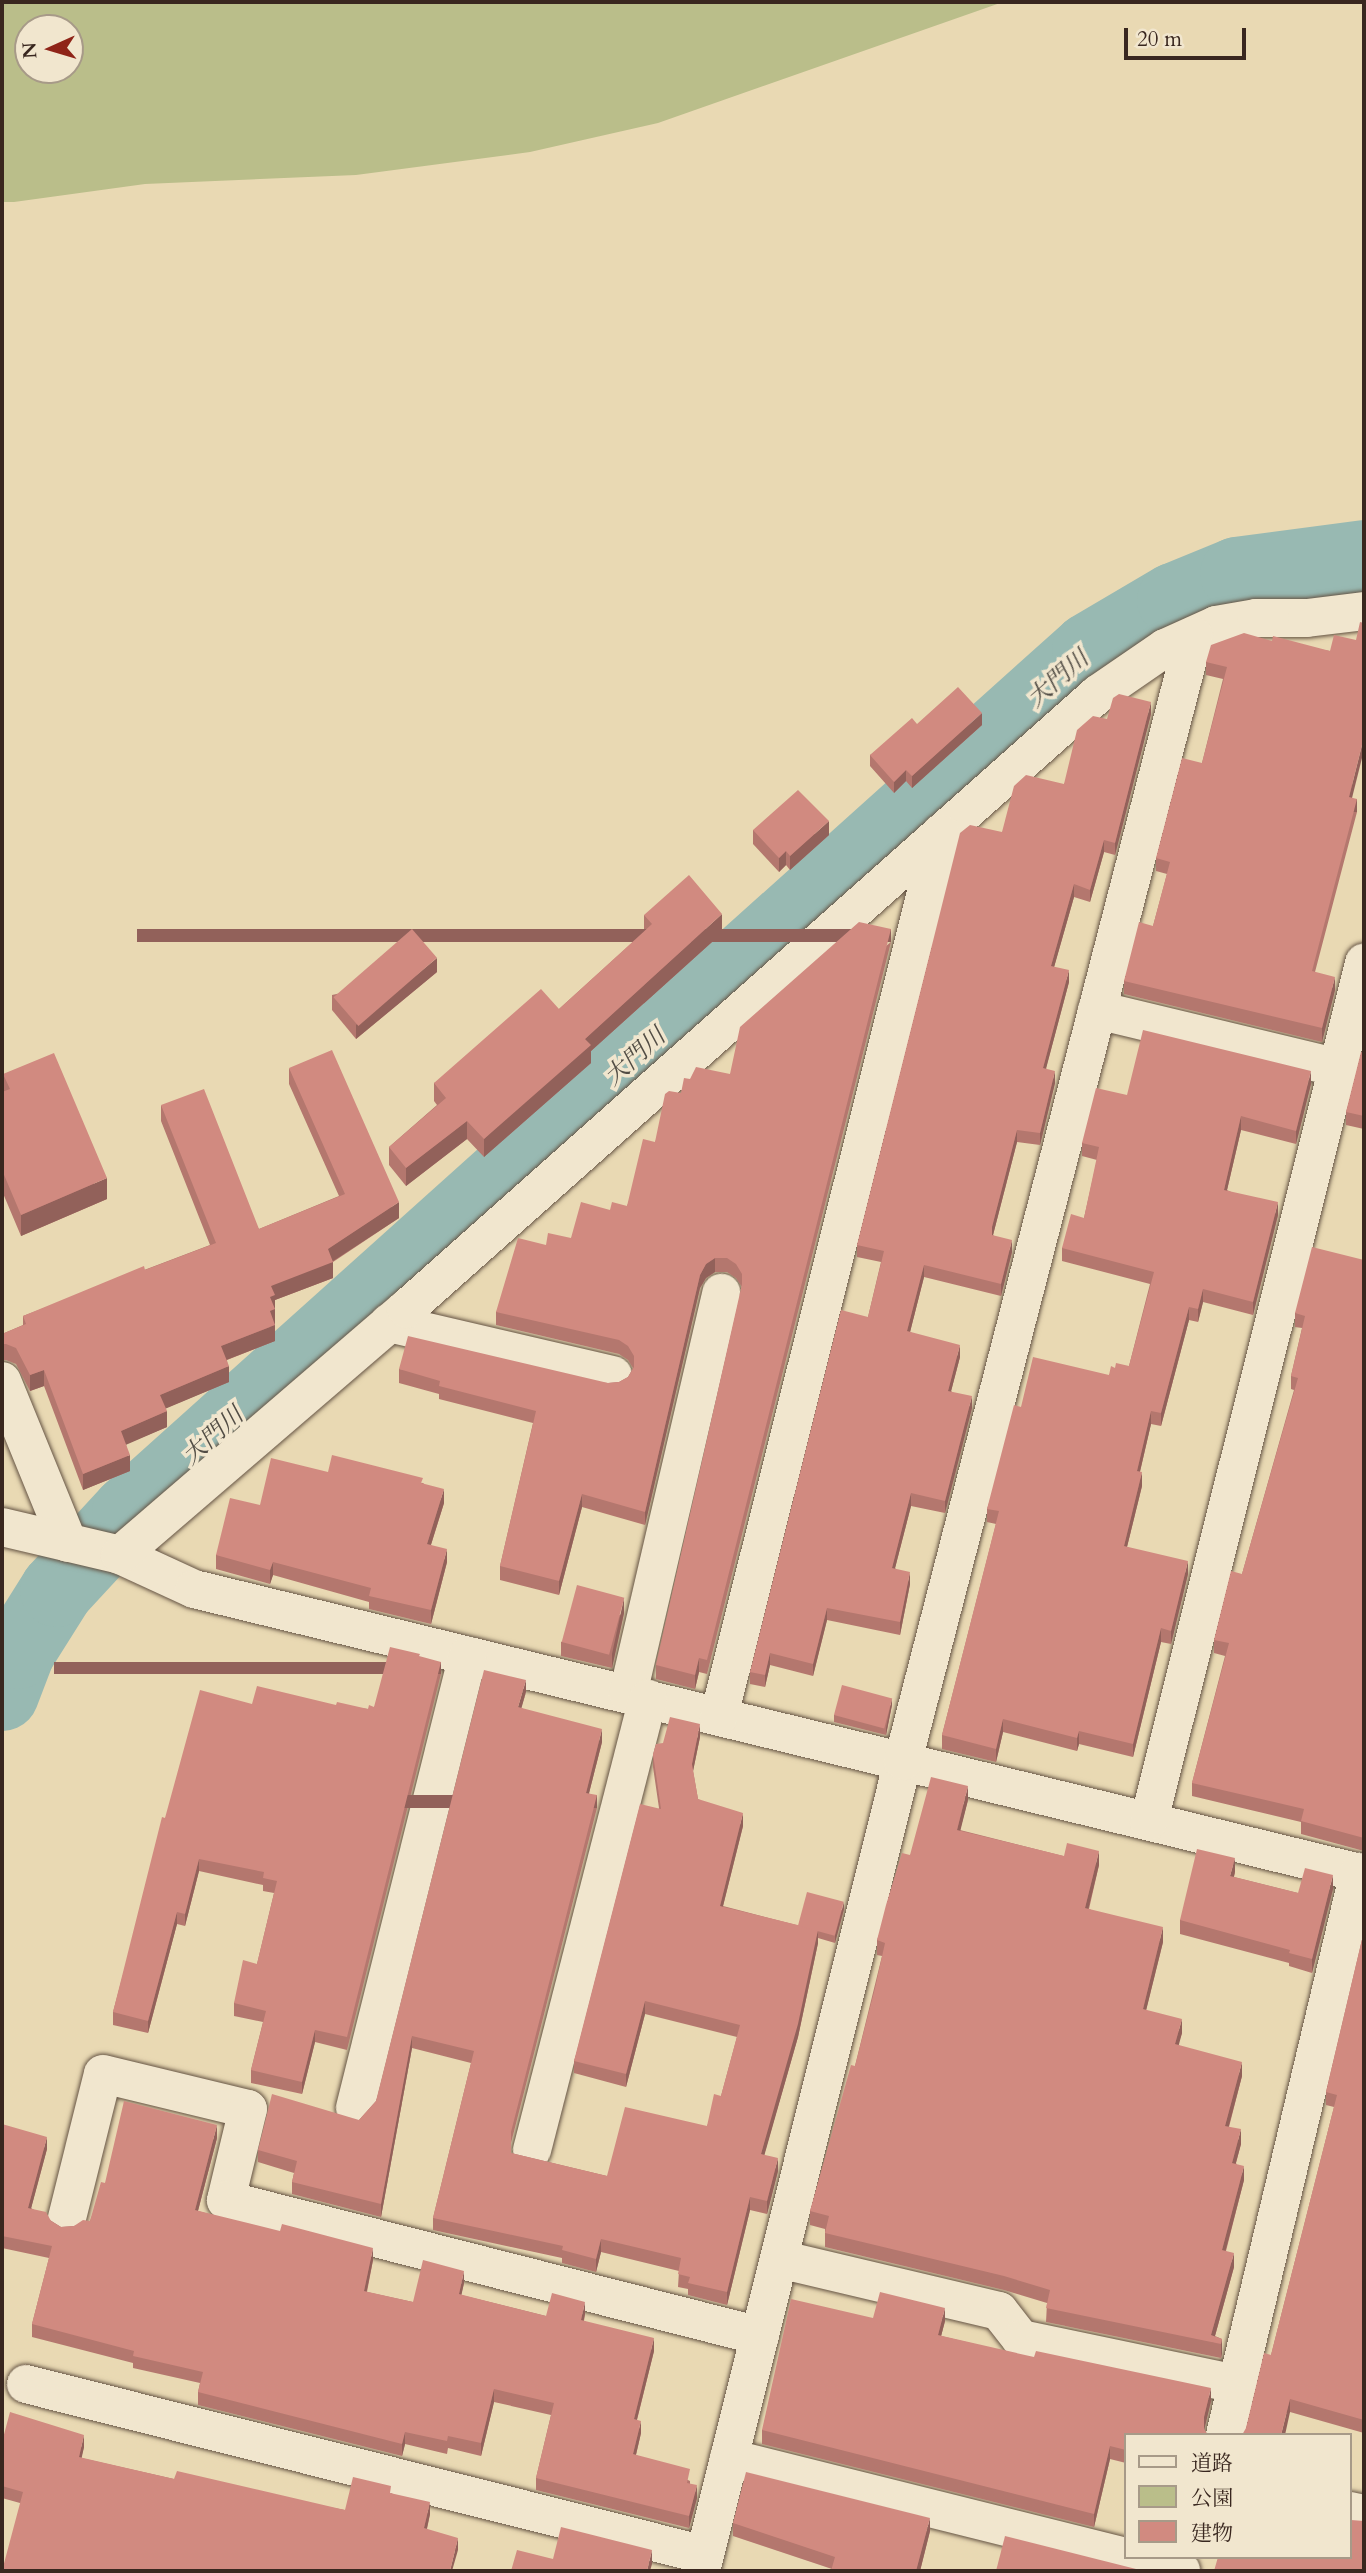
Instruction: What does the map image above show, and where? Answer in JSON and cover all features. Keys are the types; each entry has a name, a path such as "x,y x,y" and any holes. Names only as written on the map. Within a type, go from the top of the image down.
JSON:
{"street":[{"path":"120,1555 389,1323 1098,694 1135,666 1216,625 1256,618 1307,618 1364,611"},
{"path":"26,2384 703,2563 903,1761 1194,636"},
{"path":"719,1716 941,833"},
{"path":"1149,1821 1364,963"},
{"path":"1097,1010 1338,1068"},
{"path":"532,2150 638,1697 721,1293"},
{"path":"389,1323 614,1375"},
{"path":"2,1381 68,1543"},
{"path":"2,1527 120,1555 194,1589 1361,1873 1225,2433"},
{"path":"355,2108 468,1656"},
{"path":"67,2218 103,2074 248,2109 226,2200 760,2336"},
{"path":"779,2259 999,2311 1021,2339 1236,2384"},
{"path":"729,2459 1124,2557"},
{"path":"1133,2559 1181,2571"}],"green space":[{"path":"2,2 1003,2 658,123 530,152 356,175 145,184 2,202"}],"building":[{"path":"1360,622 1364,623 1364,737 1349,797 1357,799 1312,971 1335,977 1322,1028 1124,981 1139,922 1153,926 1170,862 1156,858 1182,758 1202,763 1227,667 1206,662 1211,645 1244,633 1272,641 1273,636 1330,651 1334,635 1356,640"},
{"path":"958,687 982,713 912,776 906,770 894,782 870,755 912,718 917,724"},
{"path":"1119,694 1151,702 1115,843 1104,840 1090,890 1074,884 1051,966 1069,970 1043,1068 1055,1071 1040,1133 1017,1130 992,1227 992,1235 1012,1240 1001,1284 924,1265 907,1331 960,1345 948,1391 972,1396 945,1501 911,1493 892,1568 910,1572 900,1622 827,1608 813,1664 770,1653 765,1675 750,1672 841,1310 868,1317 884,1251 857,1245 960,833 970,825 1002,832 1014,786 1026,775 1064,784 1077,730 1093,716 1107,719 1113,698"},
{"path":"798,790 829,821 790,856 786,851 779,858 753,830"},
{"path":"689,875 722,914 585,1039 591,1045 484,1139 467,1121 406,1168 389,1147 446,1098 434,1083 541,989 559,1009 652,924 644,915"},
{"path":"859,922 891,929 707,1660 699,1658 695,1675 656,1665 742,1284 742,1274 736,1264 727,1258 715,1258 706,1264 700,1275 645,1512 582,1494 559,1581 500,1566 536,1411 439,1386 440,1381 399,1369 408,1336 608,1383 619,1382 628,1377 634,1367 634,1356 628,1346 619,1340 496,1312 518,1238 546,1245 548,1233 571,1238 581,1202 610,1210 612,1202 627,1206 643,1139 655,1142 665,1094 669,1091 681,1093 684,1078 690,1079 696,1067 730,1074 740,1027"},
{"path":"412,929 437,958 358,1026 334,997"},
{"path":"1143,1030 1311,1071 1296,1131 1241,1116 1224,1190 1278,1202 1253,1302 1203,1289 1198,1309 1189,1307 1161,1413 1151,1411 1137,1471 1142,1472 1124,1546 1188,1561 1171,1631 1161,1628 1133,1744 1079,1731 1077,1738 1003,1719 996,1749 942,1735 999,1511 987,1509 1014,1405 1021,1407 1033,1357 1109,1375 1111,1366 1115,1368 1116,1363 1129,1366 1154,1272 1062,1248 1071,1214 1084,1218 1099,1147 1082,1143 1096,1088 1127,1095"},
{"path":"332,1050 399,1202 328,1249 333,1262 271,1286 275,1295 270,1297 275,1309 270,1311 275,1325 221,1346 229,1366 160,1395 167,1411 121,1431 130,1455 83,1474 44,1370 30,1375 16,1348 2,1344 2,1334 26,1324 23,1316 144,1266 145,1270 216,1243 161,1105 204,1089 259,1229 345,1194 289,1068"},
{"path":"1361,1052 1364,1053 1364,1116 1346,1112"},
{"path":"54,1053 107,1178 21,1215 2,1170 2,1092 10,1089 3,1074"},
{"path":"1312,1247 1364,1260 1364,1838 1301,1821 1304,1809 1192,1783 1229,1643 1214,1640 1231,1571 1242,1574 1298,1378 1291,1376 1305,1316 1295,1313"},
{"path":"332,1455 423,1478 421,1483 444,1489 427,1544 447,1549 431,1610 369,1596 371,1588 273,1562 270,1570 216,1555 230,1498 260,1505 271,1458 328,1472"},
{"path":"577,1585 624,1598 609,1655 562,1642"},
{"path":"390,1647 441,1662 347,2037 315,2030 302,2082 251,2070 266,2011 234,2003 243,1960 257,1964 277,1881 263,1878 264,1872 199,1859 185,1914 177,1912 148,2021 113,2012 162,1817 165,1818 200,1690 252,1704 257,1686 336,1705 337,1702 368,1709 369,1705 374,1707"},
{"path":"484,1670 526,1680 518,1707 602,1729 586,1793 597,1795 511,2132 511,2153 607,2176 625,2107 707,2126 714,2094 721,2096 740,2025 645,2001 626,2074 574,2061 640,1804 661,1809 653,1754 656,1744 663,1743 670,1717 700,1724 692,1764 698,1799 743,1813 720,1906 818,1930 798,2024 761,2154 778,2158 767,2201 750,2197 727,2292 688,2283 690,2277 678,2274 681,2258 601,2239 596,2259 562,2250 563,2246 433,2218 474,2051 412,2036 381,2204 292,2182 297,2161 258,2150 272,2094 359,2120 376,2101"},
{"path":"842,1685 892,1698 884,1728 834,1715"},
{"path":"931,1777 968,1786 957,1830 1064,1856 1067,1843 1099,1851 1085,1908 1163,1927 1143,2009 1182,2019 1175,2044 1242,2062 1225,2126 1241,2129 1232,2163 1244,2166 1222,2250 1234,2253 1211,2335 1222,2339 1221,2344 1046,2308 1050,2290 1004,2276 825,2233 829,2216 810,2211 851,2065 855,2066 875,1988 885,1943 877,1940 886,1905 902,1853 910,1855"},
{"path":"1197,1849 1235,1858 1230,1876 1298,1893 1305,1868 1333,1875 1312,1959 1289,1953 1290,1950 1180,1920"},
{"path":"807,1892 844,1902 835,1936 798,1926"},
{"path":"1364,1931 1364,2420 1290,2399 1282,2433 1243,2433 1264,2353 1271,2355 1337,2095 1326,2092"},
{"path":"124,2101 217,2125 195,2210 280,2231 282,2224 373,2248 364,2291 413,2302 423,2260 464,2271 459,2294 546,2316 552,2293 585,2302 581,2320 654,2338 634,2419 641,2421 633,2454 690,2469 687,2483 697,2485 689,2516 536,2478 554,2403 494,2389 481,2443 448,2436 447,2441 405,2432 402,2444 198,2392 203,2372 133,2356 134,2351 32,2324 52,2246 2,2236 2,2124 47,2137 28,2208 46,2212 51,2221 61,2227 74,2226 83,2220 90,2221 101,2182 105,2183"},
{"path":"880,2292 945,2308 938,2335 1034,2357 1036,2351 1211,2388 1204,2417 1207,2433 1124,2433 1124,2450 1110,2446 1094,2514 762,2430 791,2299 873,2318"},
{"path":"10,2412 84,2435 79,2457 174,2479 177,2471 345,2510 353,2477 391,2486 390,2493 430,2502 424,2528 458,2538 450,2571 2,2571 23,2492 2,2486 2,2442"},
{"path":"746,2472 930,2518 916,2571 831,2571 835,2557 733,2523"},
{"path":"1352,2520 1364,2521 1364,2571 1214,2571 1217,2559 1352,2559"},
{"path":"561,2527 652,2550 647,2571 511,2571 517,2550 553,2559"},
{"path":"1005,2536 1144,2571 996,2571"}],"waterway":[{"name":"大門川","path":"2,1694 18,1652 57,1590 129,1512 1089,650 1174,600 1237,574 1364,557"}]}
